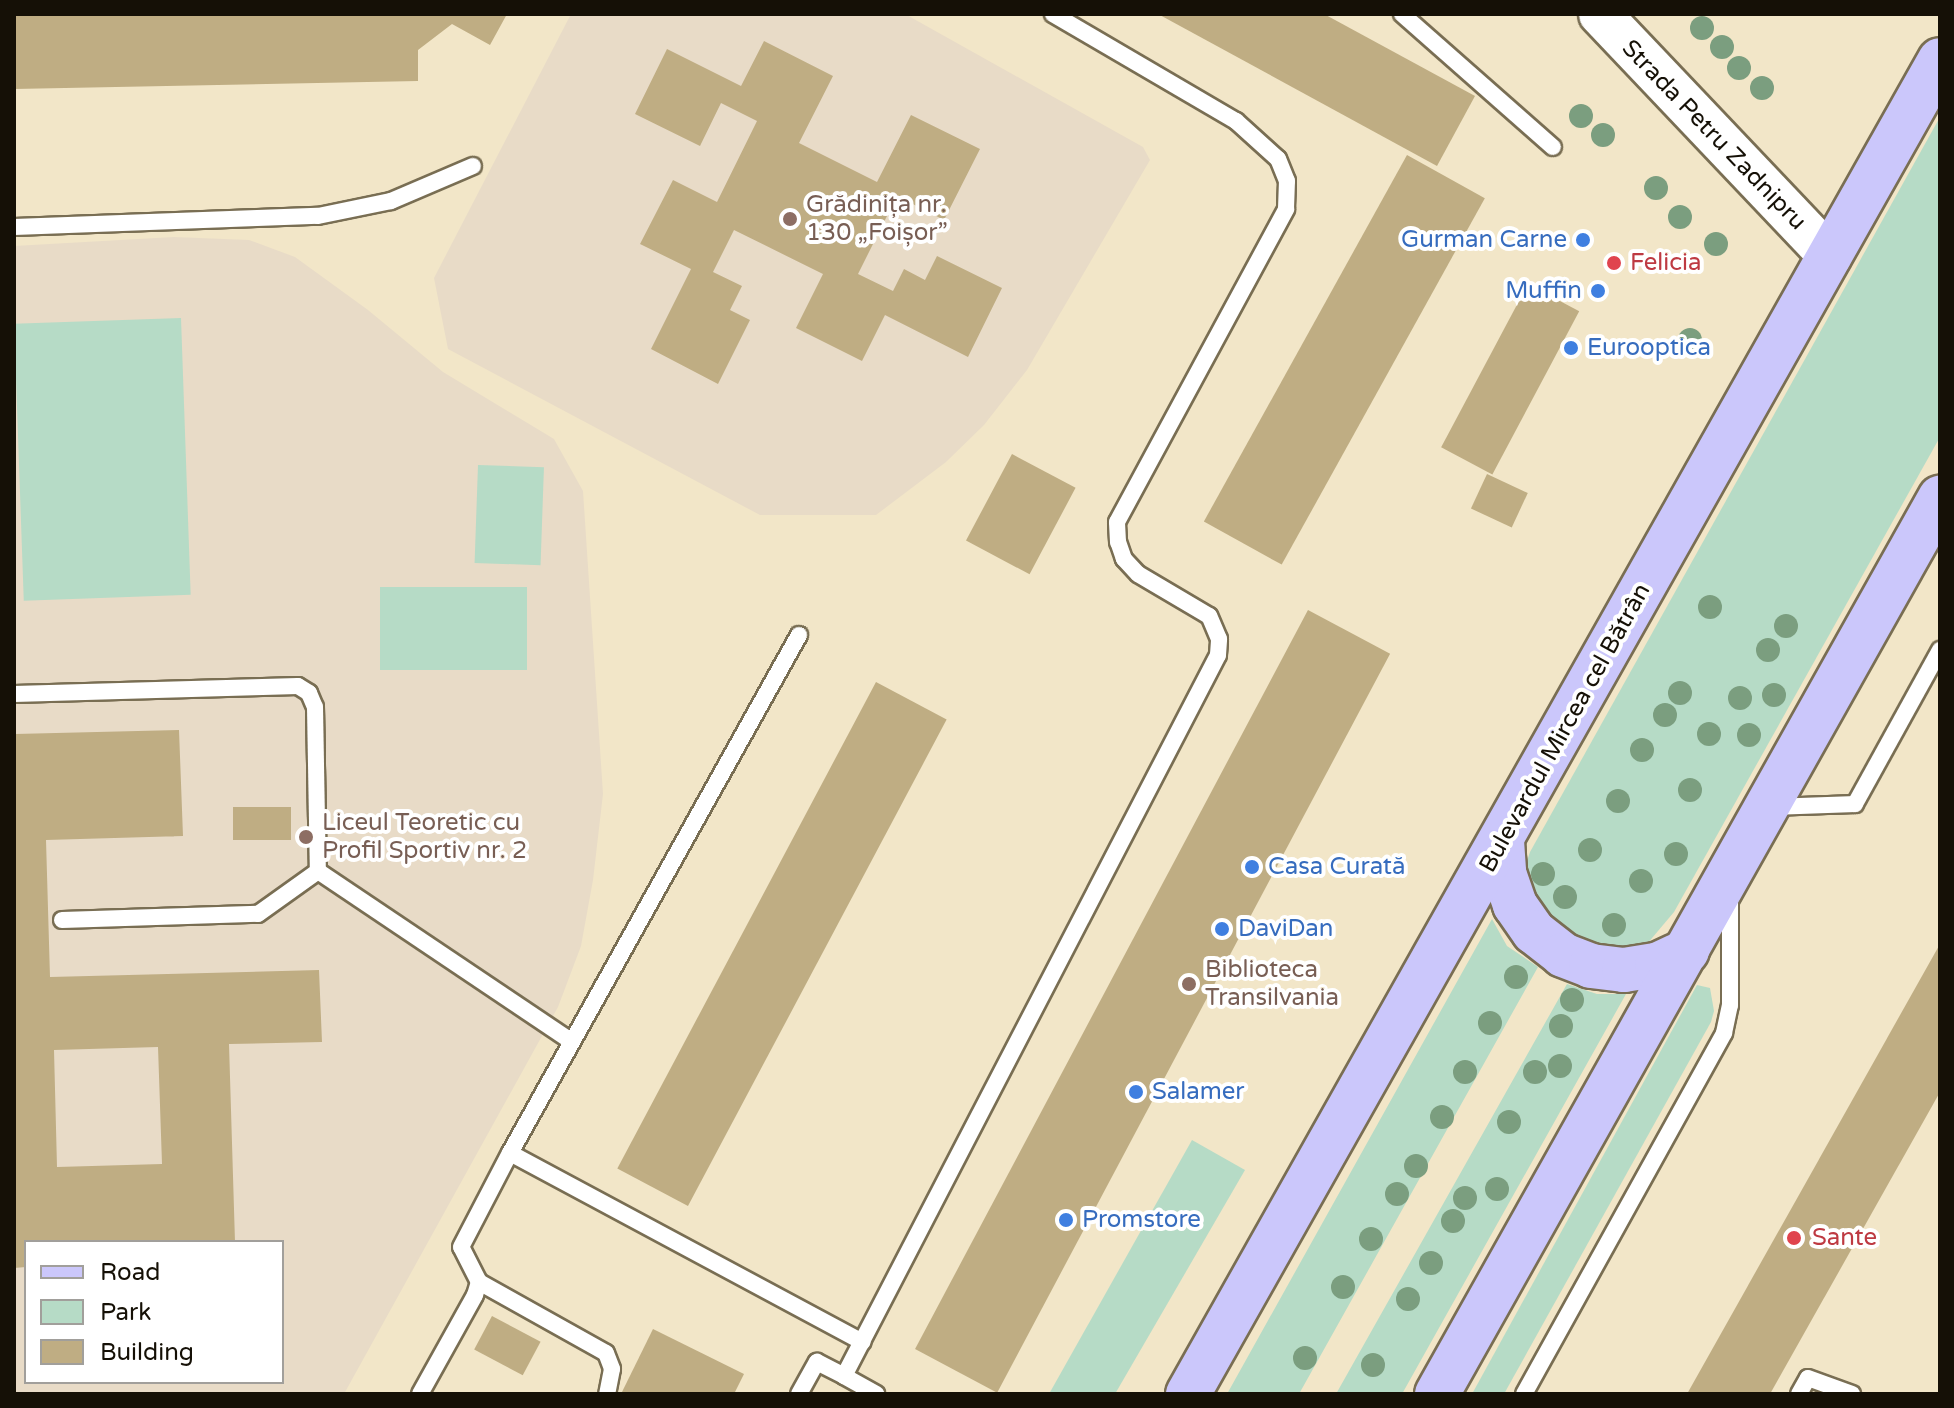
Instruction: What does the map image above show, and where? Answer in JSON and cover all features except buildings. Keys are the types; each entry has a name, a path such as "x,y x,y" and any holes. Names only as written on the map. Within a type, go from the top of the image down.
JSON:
{"main road":[{"name":"Bulevardul Mircea cel Bătrân","path":"1188,1394 1940,60"},
{"path":"1437,1394 1940,498"},
{"path":"1502,841 1504,873 1515,905 1534,932 1563,955 1591,966 1624,970 1657,965 1687,951"}],"street":[{"name":"Strada Petru Zadnipru","path":"1600,14 1830,256"}],"lane":[{"path":"844,1376 1218,655 1219,639 1209,616 1138,574 1124,559 1118,542 1117,522 1286,209 1287,181 1278,159 1236,121 1053,14"},
{"path":"1402,14 1553,147"},
{"path":"14,227 318,216 391,201 473,166"},
{"path":"607,1394 612,1369 606,1353 479,1282 461,1247 571,1041 799,635"},
{"path":"1766,808 1855,804 1940,650"},
{"path":"14,694 298,686 309,693 315,707 318,871"},
{"path":"318,871 571,1041"},
{"path":"62,920 258,914 318,871"},
{"path":"1524,1394 1724,1033 1730,1005 1730,872"},
{"path":"510,1153 862,1342"},
{"path":"428,1391 479,1282"},
{"path":"799,1394 817,1362 876,1394"},
{"path":"1799,1394 1808,1378 1852,1394"}],"shaded area":[{"name":"Grădinița nr. 130 „Foișor”","path":"571,14 905,14 1143,147 1150,160 1027,370 984,425 946,462 876,515 760,515 448,349 434,278"},
{"name":"Liceul Teoretic cu Profil Sportiv nr. 2","path":"174,237 249,240 295,257 368,310 443,372 554,439 583,491 603,794 593,880 581,946 558,1007 344,1394 14,1394 14,246"}],"green space":[{"path":"1940,117 1940,437 1674,912 1647,944 1631,952 1585,944 1541,916 1525,867 1530,852"},
{"path":"181,318 191,595 24,601 14,324"},
{"path":"478,465 544,467 541,565 475,563"},
{"path":"380,587 527,587 527,670 380,670"},
{"path":"1492,919 1507,946 1538,967 1299,1394 1227,1394"},
{"path":"1567,984 1597,994 1626,994 1402,1394 1336,1394"},
{"path":"1697,985 1710,988 1714,1011 1711,1022 1504,1394 1472,1394"},
{"path":"1192,1140 1245,1170 1115,1394 1049,1394"}],"place":[{"name":"Grădinița nr. 130 „Foișor”","path":"790,219"},
{"name":"Gurman Carne","path":"1583,240"},
{"name":"Felicia","path":"1614,263"},
{"name":"Muffin","path":"1598,291"},
{"name":"Eurooptica","path":"1571,348"},
{"name":"Liceul Teoretic cu Profil Sportiv nr. 2","path":"306,837"},
{"name":"Casa Curată","path":"1252,867"},
{"name":"DaviDan","path":"1222,929"},
{"name":"Biblioteca Transilvania","path":"1189,984"},
{"name":"Salamer","path":"1136,1092"},
{"name":"Promstore","path":"1066,1220"},
{"name":"Sante","path":"1794,1238"}]}
